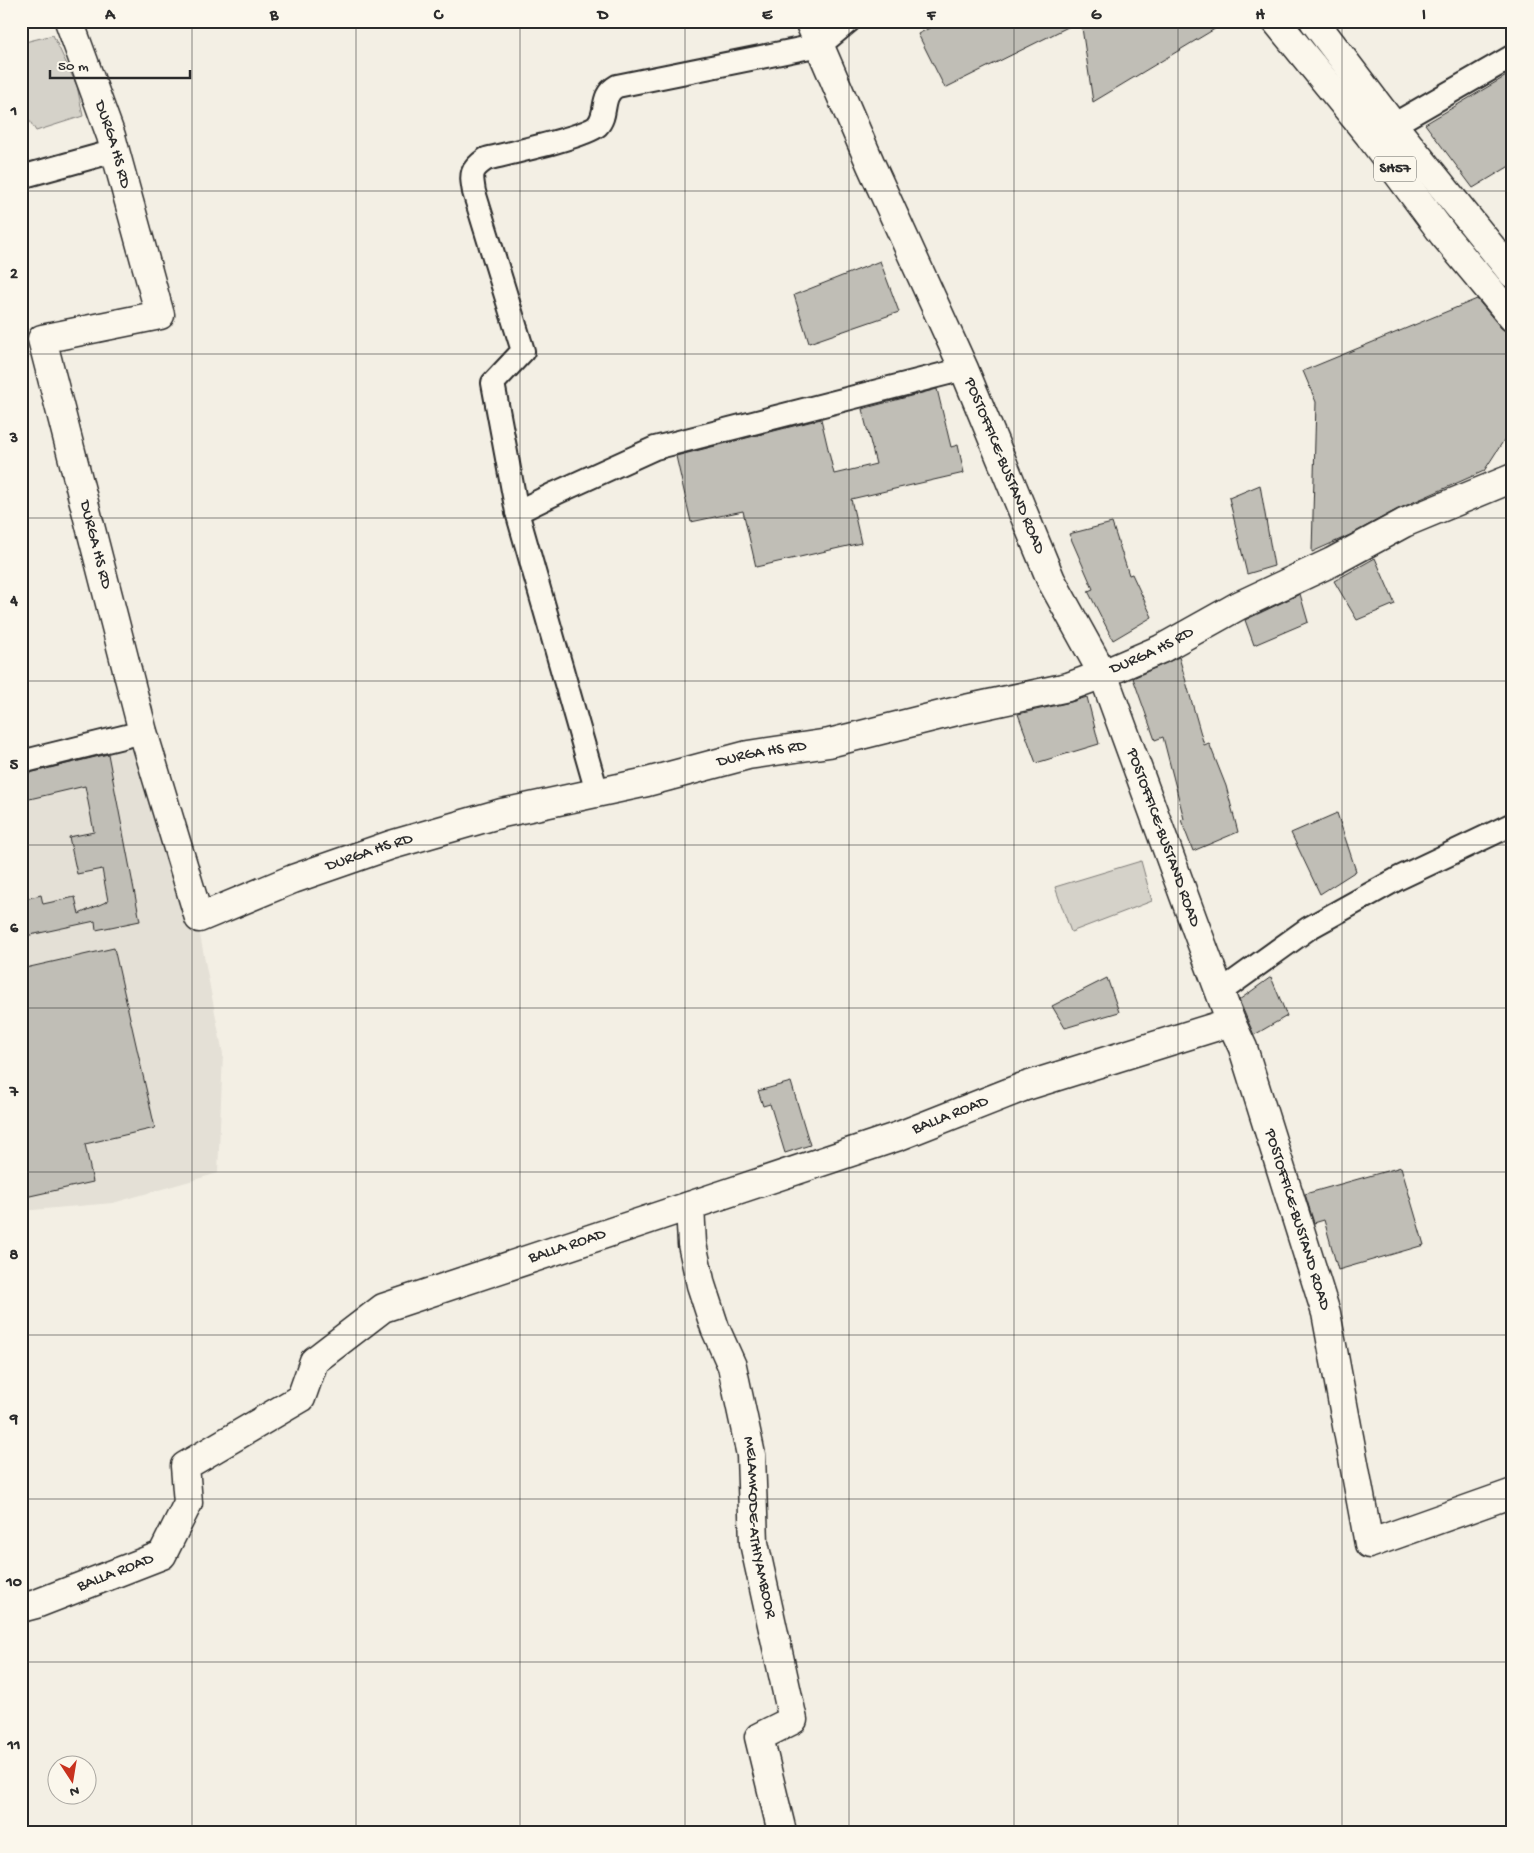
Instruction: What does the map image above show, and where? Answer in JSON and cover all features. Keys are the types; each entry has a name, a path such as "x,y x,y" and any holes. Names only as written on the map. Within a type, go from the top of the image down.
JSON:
{"street":[{"name":"DURGA HS RD","path":"69,21 115,151 160,315 42,339 143,732 199,918 292,879 391,844 502,813 647,782 748,755 829,743 961,710 1068,687 1161,649 1238,606 1332,562 1404,523 1513,478"},
{"path":"597,792 518,512 493,383 523,351 474,192 471,177 474,167 486,159 595,128 602,119 608,94 617,86 814,33 849,21"},
{"name":"SH57","path":"1276,21 1369,136 1443,234 1513,318"},
{"path":"1314,21 1393,125 1513,274"},
{"name":"POSTOFFICE-BUSTAND ROAD","path":"814,33 871,166 964,369 1051,580 1103,674 1231,1022 1243,1048 1326,1313 1370,1544 1513,1493"},
{"path":"1393,125 1513,56"},
{"path":"21,177 115,151"},
{"path":"518,512 655,448 964,369"},
{"path":"21,762 143,732"},
{"path":"1220,992 1309,928 1399,878 1513,824"},
{"name":"BALLA ROAD","path":"21,1608 36,1604 162,1555 188,1503 184,1466 301,1398 314,1361 384,1308 899,1136 1023,1087 1231,1022"},
{"name":"MELAMKODE-ATHIYAMBOOR","path":"690,1206 692,1244 701,1285 715,1328 732,1366 751,1455 754,1543 793,1720 759,1737 782,1832"}],"shaded area":[{"path":"53,35 77,86 83,116 36,131 21,107 21,43"},
{"path":"149,723 198,925 223,1054 218,1173 113,1203 21,1211 21,753"},
{"path":"1141,861 1152,901 1071,932 1055,887"}],"building":[{"path":"943,21 1080,21 945,88 918,34"},
{"path":"1081,21 1228,21 1093,102"},
{"path":"1513,72 1513,164 1473,188 1425,124"},
{"path":"880,261 899,312 809,343 794,295"},
{"path":"1477,299 1501,328 1513,333 1513,426 1484,471 1398,509 1350,535 1312,552 1316,402 1303,371"},
{"path":"937,389 951,447 958,445 964,473 851,499 861,543 756,567 743,511 691,522 676,456 821,419 834,474 876,464 862,409"},
{"path":"1260,485 1274,566 1247,574 1229,498"},
{"path":"1112,523 1129,575 1132,574 1152,617 1113,640 1088,591 1093,589 1069,534"},
{"path":"1375,558 1395,604 1357,620 1334,581"},
{"path":"1300,594 1308,622 1254,645 1245,620"},
{"path":"1179,657 1204,745 1209,743 1226,786 1238,832 1193,851 1181,820 1184,819 1163,737 1155,740 1133,678"},
{"path":"1087,697 1099,744 1036,763 1018,714"},
{"path":"108,754 140,921 96,930 95,921 21,937 21,900 41,895 43,904 75,897 79,914 108,901 102,869 77,874 69,837 94,832 85,786 21,801 21,775"},
{"path":"1337,813 1356,871 1320,894 1291,833"},
{"path":"114,948 155,1128 85,1144 93,1182 21,1198 21,969"},
{"path":"1271,977 1287,1016 1254,1035 1239,1000"},
{"path":"1107,978 1119,1012 1065,1028 1052,1006"},
{"path":"791,1082 810,1145 785,1153 770,1104 763,1106 758,1091"},
{"path":"1401,1167 1424,1245 1338,1270 1324,1220 1314,1223 1305,1194"}]}
